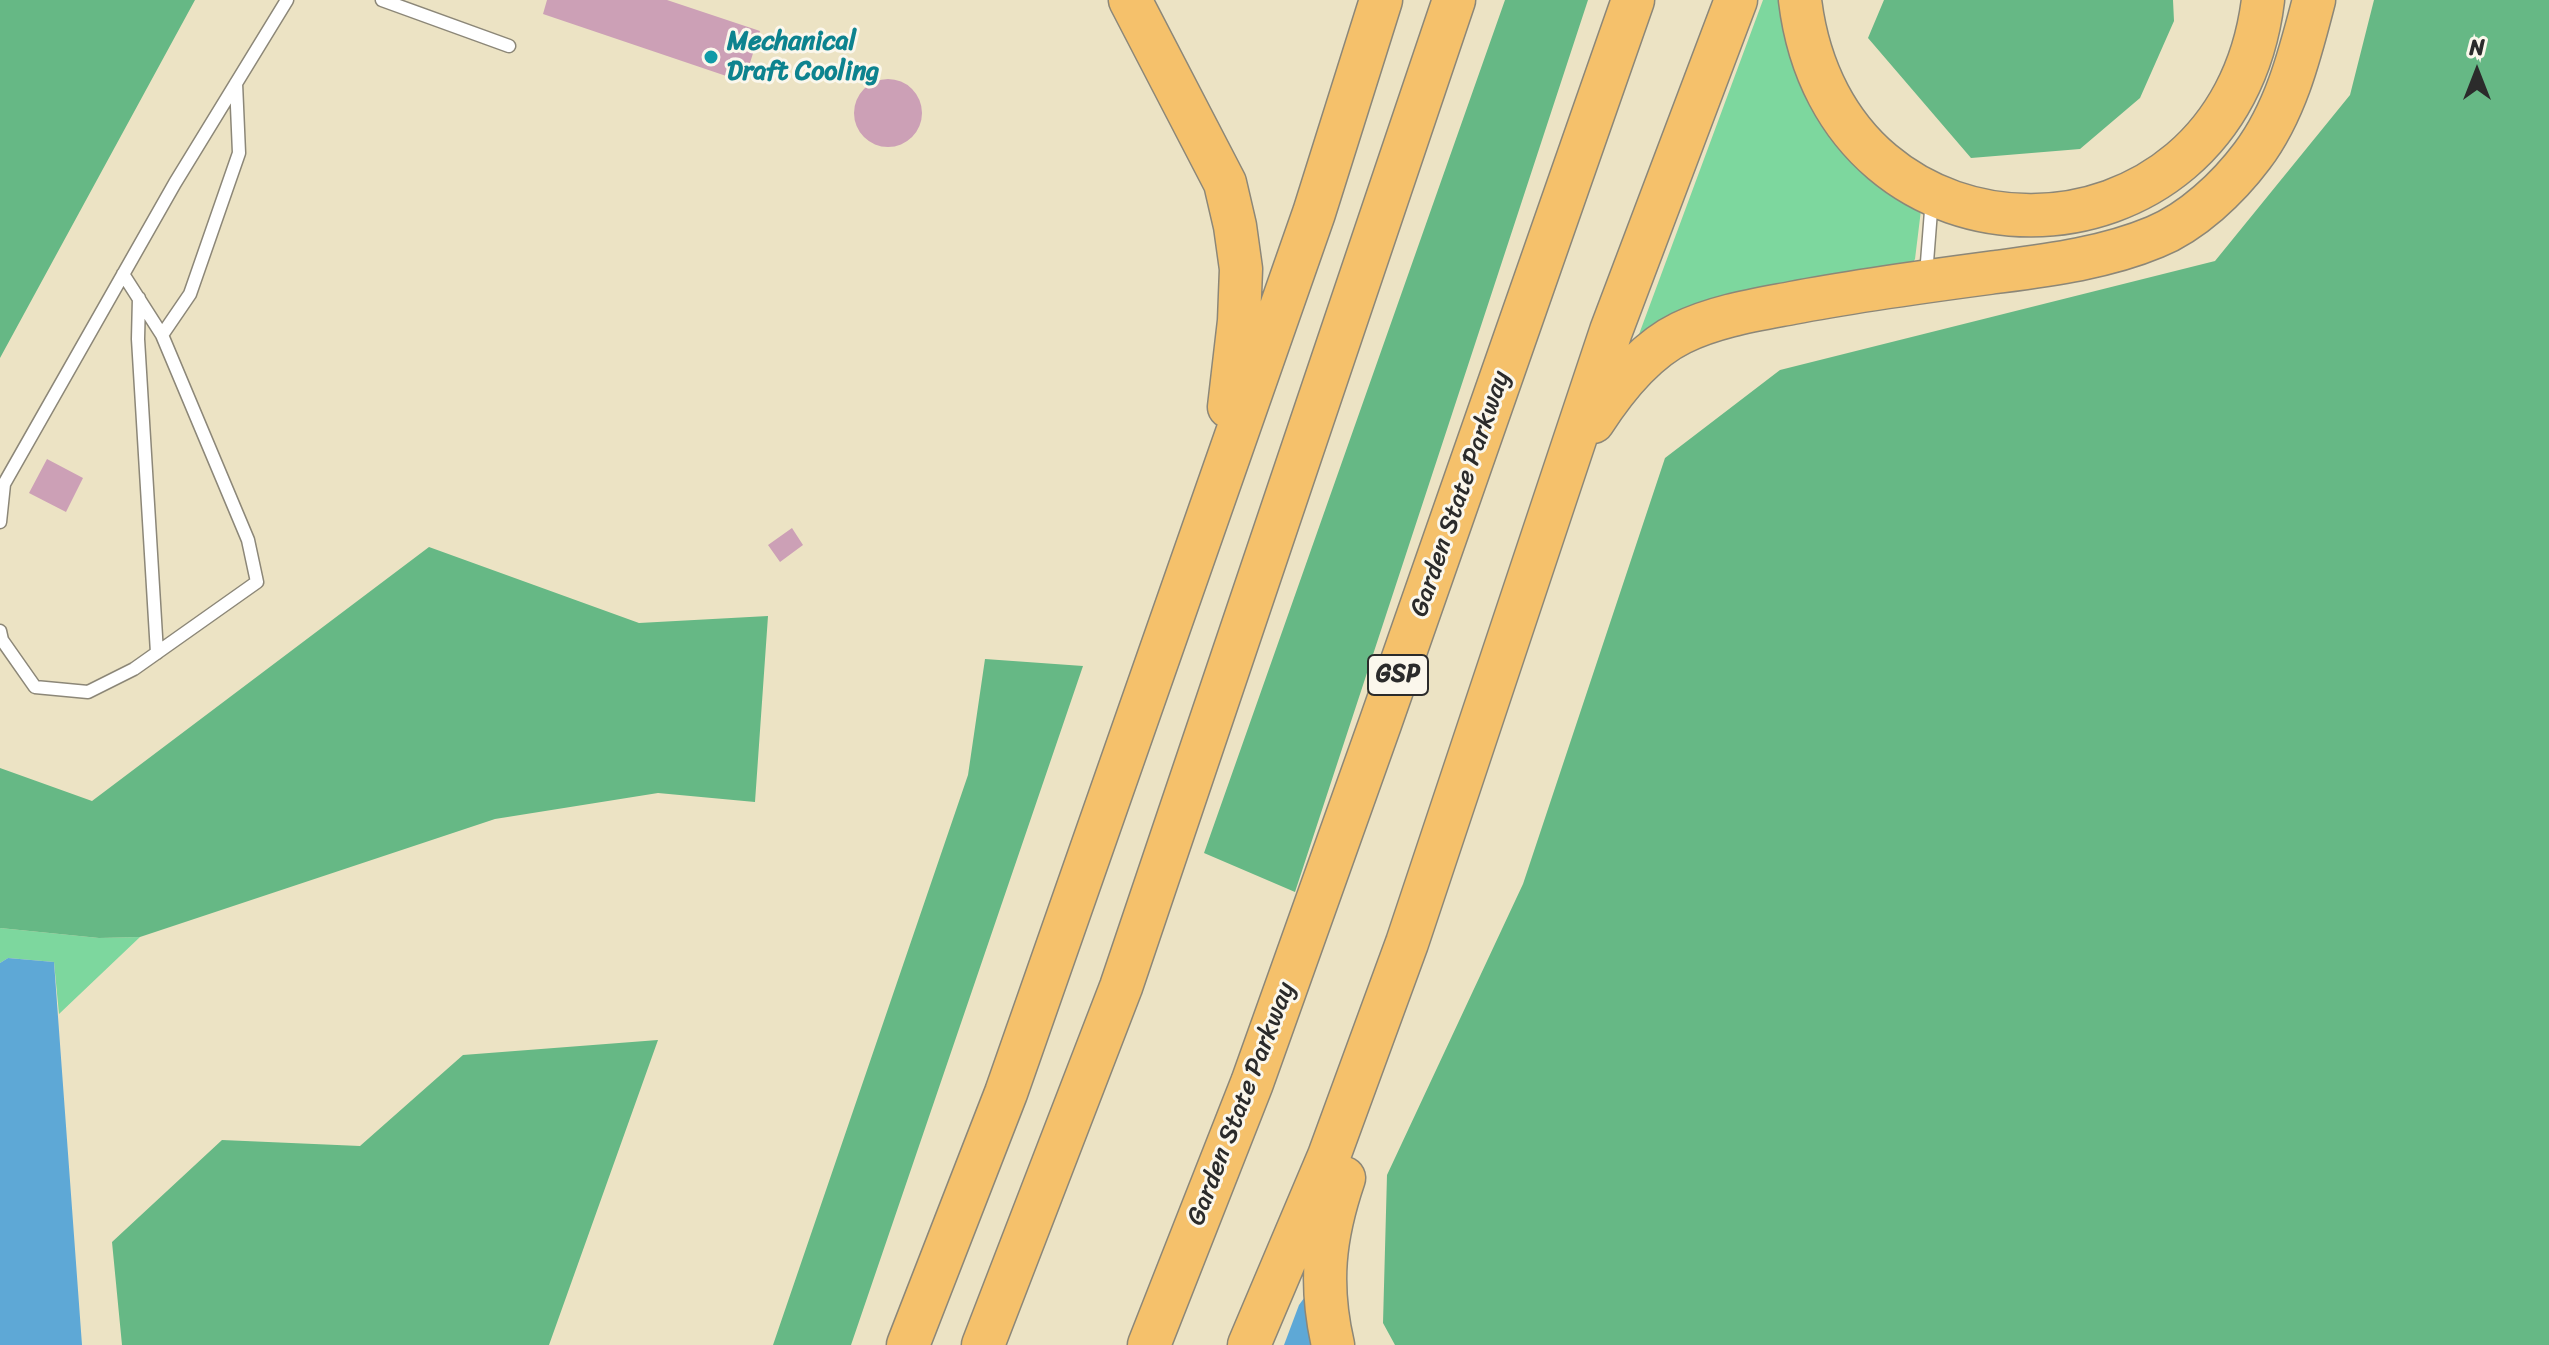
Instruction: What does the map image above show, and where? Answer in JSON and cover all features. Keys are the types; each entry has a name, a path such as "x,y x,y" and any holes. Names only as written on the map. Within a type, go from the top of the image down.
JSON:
{"highway":[{"path":"1130,0 1216,161 1225,183 1235,226 1241,269 1239,321 1222,480"},
{"path":"908,1345 1006,1093 1222,480 1314,213 1381,0"},
{"path":"983,1345 1121,987 1454,0"},
{"name":"Garden State Parkway","path":"1149,1345 1252,1083 1633,0"},
{"path":"1249,1345 1329,1156 1407,943 1611,331 1736,0"},
{"path":"1800,0 1809,50 1834,107 1860,142 1893,172 1933,195 2007,214 2043,214 2101,206 2149,184 2206,138 2224,113 2250,62 2263,0"},
{"path":"1568,460 1607,400 1643,360 1680,333 1720,318 1758,309 2084,258 2157,237 2221,191 2252,156 2282,104 2299,58 2314,0"},
{"path":"1333,1345 1325,1311 1323,1262 1407,943"}],"lane":[{"path":"0,522 4,484 123,274 287,0"},
{"path":"382,0 509,46"},
{"path":"162,335 190,294 239,153 236,83"},
{"path":"1925,282 1933,195"},
{"path":"0,631 2,640 35,687 88,692 134,669 257,582 248,540 162,335 123,274"},
{"path":"139,298 138,339 157,653"}],"green space":[{"path":"0,0 195,0 0,358"},
{"path":"1505,0 1588,0 1295,892 1204,853"},
{"path":"1763,0 1786,0 1861,167 1921,210 1915,259 1911,266 1638,337"},
{"path":"1884,0 2173,0 2174,21 2140,98 2080,149 1971,158 1868,38"},
{"path":"2374,0 2549,0 2549,1345 1395,1345 1383,1323 1387,1175 1523,884 1665,458 1780,370 2215,261 2350,95"},
{"path":"429,547 639,623 768,616 755,802 658,793 495,819 140,937 99,938 0,928 0,768 92,801"},
{"path":"985,659 1083,666 851,1345 773,1345 968,775"},
{"path":"0,928 99,938 140,937 59,1014 54,962 8,958 0,963"},
{"path":"658,1040 549,1345 122,1345 112,1242 222,1140 360,1146 463,1055"}],"water":[{"path":"8,958 54,962 82,1345 0,1345 0,963"},
{"path":"1307,1294 1314,1345 1284,1345 1299,1305"}],"building":[{"name":"Mechanical Draft Cooling","path":"547,0 667,0 760,31 744,82 543,14"},
{"path":"895,79 916,94 922,113 920,126 912,137 895,147 881,147 864,137 856,126 854,106 864,89 875,81"},
{"path":"47,459 83,478 66,512 29,493"},
{"path":"792,528 803,545 780,562 768,545"}],"place":[{"name":"Mechanical Draft Cooling","path":"711,57"}]}
